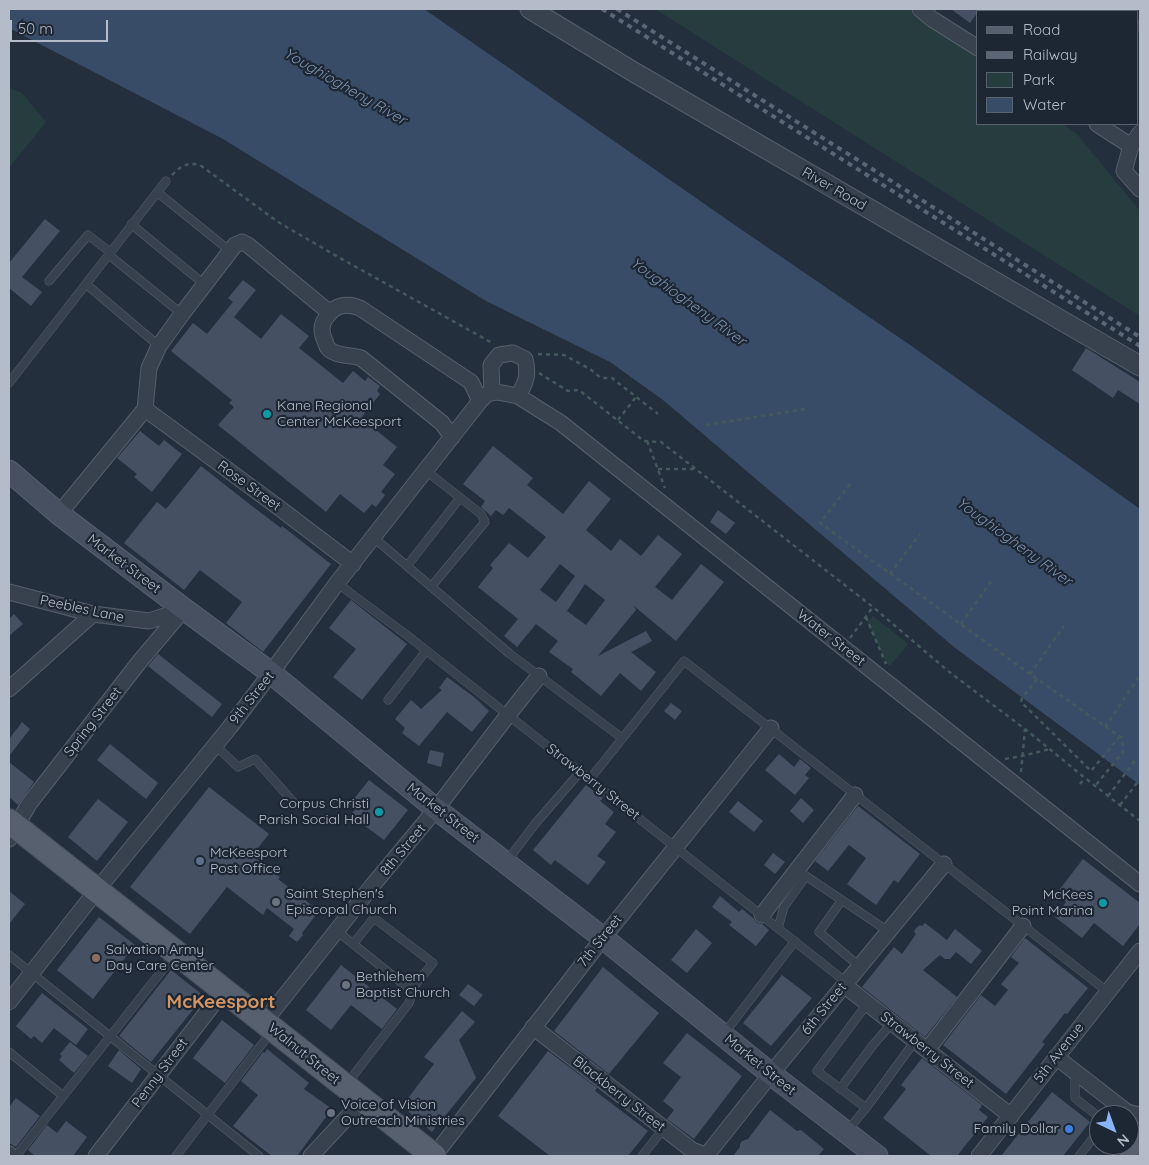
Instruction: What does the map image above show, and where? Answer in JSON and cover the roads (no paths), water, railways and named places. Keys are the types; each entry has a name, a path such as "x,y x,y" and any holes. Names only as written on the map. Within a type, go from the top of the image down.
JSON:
{"main road":[{"name":"Market Street","path":"9,470 59,514 272,673 436,809 877,1156"},
{"name":"Walnut Street","path":"11,829 97,890 434,1156"},
{"path":"1132,1156 1140,1145"}],"street":[{"name":"River Road","path":"530,9 632,71 1140,366"},
{"path":"920,9 936,14 976,46"},
{"path":"1099,125 1131,146"},
{"path":"1140,133 1131,146 1124,170 1140,189"},
{"path":"59,514 145,409 150,368 159,346 235,245 242,242 248,245 330,312"},
{"path":"452,437 442,423 361,358 353,355 336,354 328,348 323,337 322,328 330,312 339,306 351,305 360,308 471,382 486,397"},
{"path":"513,353 526,365 525,384 518,396 497,392 486,397 491,365 499,355 513,353"},
{"name":"Water Street","path":"518,396 561,423 1140,884"},
{"name":"9th Street","path":"9,1002 272,673 337,583 452,437 486,397"},
{"name":"Rose Street","path":"145,409 353,564"},
{"name":"Peebles Lane","path":"9,592 93,614 149,621 184,609"},
{"name":"Spring Street","path":"11,829 140,662 184,609"},
{"path":"9,689 93,614"},
{"name":"8th Street","path":"269,1026 337,931 436,809 539,676"},
{"name":"7th Street","path":"434,1156 602,938 770,728"},
{"path":"762,915 802,873 855,795"},
{"name":"6th Street","path":"707,1156 771,1074 944,864"},
{"path":"921,1045 1023,926"},
{"name":"5th Avenue","path":"979,1156 1140,951"},
{"name":"Strawberry Street","path":"845,984 867,1004 1011,1116"},
{"name":"Penny Street","path":"96,1156 224,990"},
{"name":"Blackberry Street","path":"533,1028 692,1150 707,1156"},
{"path":"1056,1057 1127,1112 1140,1115"},
{"path":"311,1156 354,1094"}],"lane":[{"path":"9,383 166,181"},
{"path":"156,192 230,250"},
{"path":"131,224 204,284"},
{"path":"49,282 88,234 182,314"},
{"path":"86,284 159,346"},
{"path":"426,470 481,514 484,522 431,587"},
{"path":"407,566 460,498"},
{"path":"374,537 510,654 622,738"},
{"name":"Strawberry Street","path":"337,583 675,846 795,941 845,984"},
{"path":"388,700 426,651"},
{"path":"590,779 684,661 1108,992"},
{"path":"215,745 238,767 255,759 296,805"},
{"path":"505,862 580,772"},
{"path":"778,928 784,907 802,873 888,931"},
{"path":"842,900 820,932 859,966"},
{"path":"353,944 374,918 433,963 411,990"},
{"path":"337,931 413,992 409,1004 354,1094"},
{"path":"723,1035 795,941"},
{"path":"16,1156 176,953"},
{"path":"9,955 259,1156"},
{"path":"866,1108 817,1071 867,1004"},
{"path":"840,1089 892,1022"},
{"path":"176,1156 208,1115 269,1026"},
{"path":"846,1132 921,1045"},
{"path":"9,1052 63,1096"},
{"path":"1075,1072 1075,1098 1099,1117 1098,1132 1080,1156"},
{"path":"642,1156 664,1128"}],"water":[{"name":"Youghiogheny River","path":"9,9 424,9 913,347 1140,509 1140,785 954,647 663,400 610,362 486,301 223,139 9,28"}],"railway":[{"path":"602,9 1140,346"},
{"path":"617,9 1140,337"}],"place":[{"name":"Kane Regional Center McKeesport","path":"267,414"},
{"name":"Corpus Christi Parish Social Hall","path":"379,812"},
{"name":"McKeesport Post Office","path":"200,861"},
{"name":"Saint Stephen's Episcopal Church","path":"276,902"},
{"name":"McKees Point Marina","path":"1103,903"},
{"name":"Salvation Army Day Care Center","path":"96,958"},
{"name":"Bethlehem Baptist Church","path":"346,985"},
{"name":"Voice of Vision Outreach Ministries","path":"331,1113"},
{"name":"Family Dollar","path":"1069,1129"}],"district":[{"name":"McKeesport","path":"221,1002"}]}
